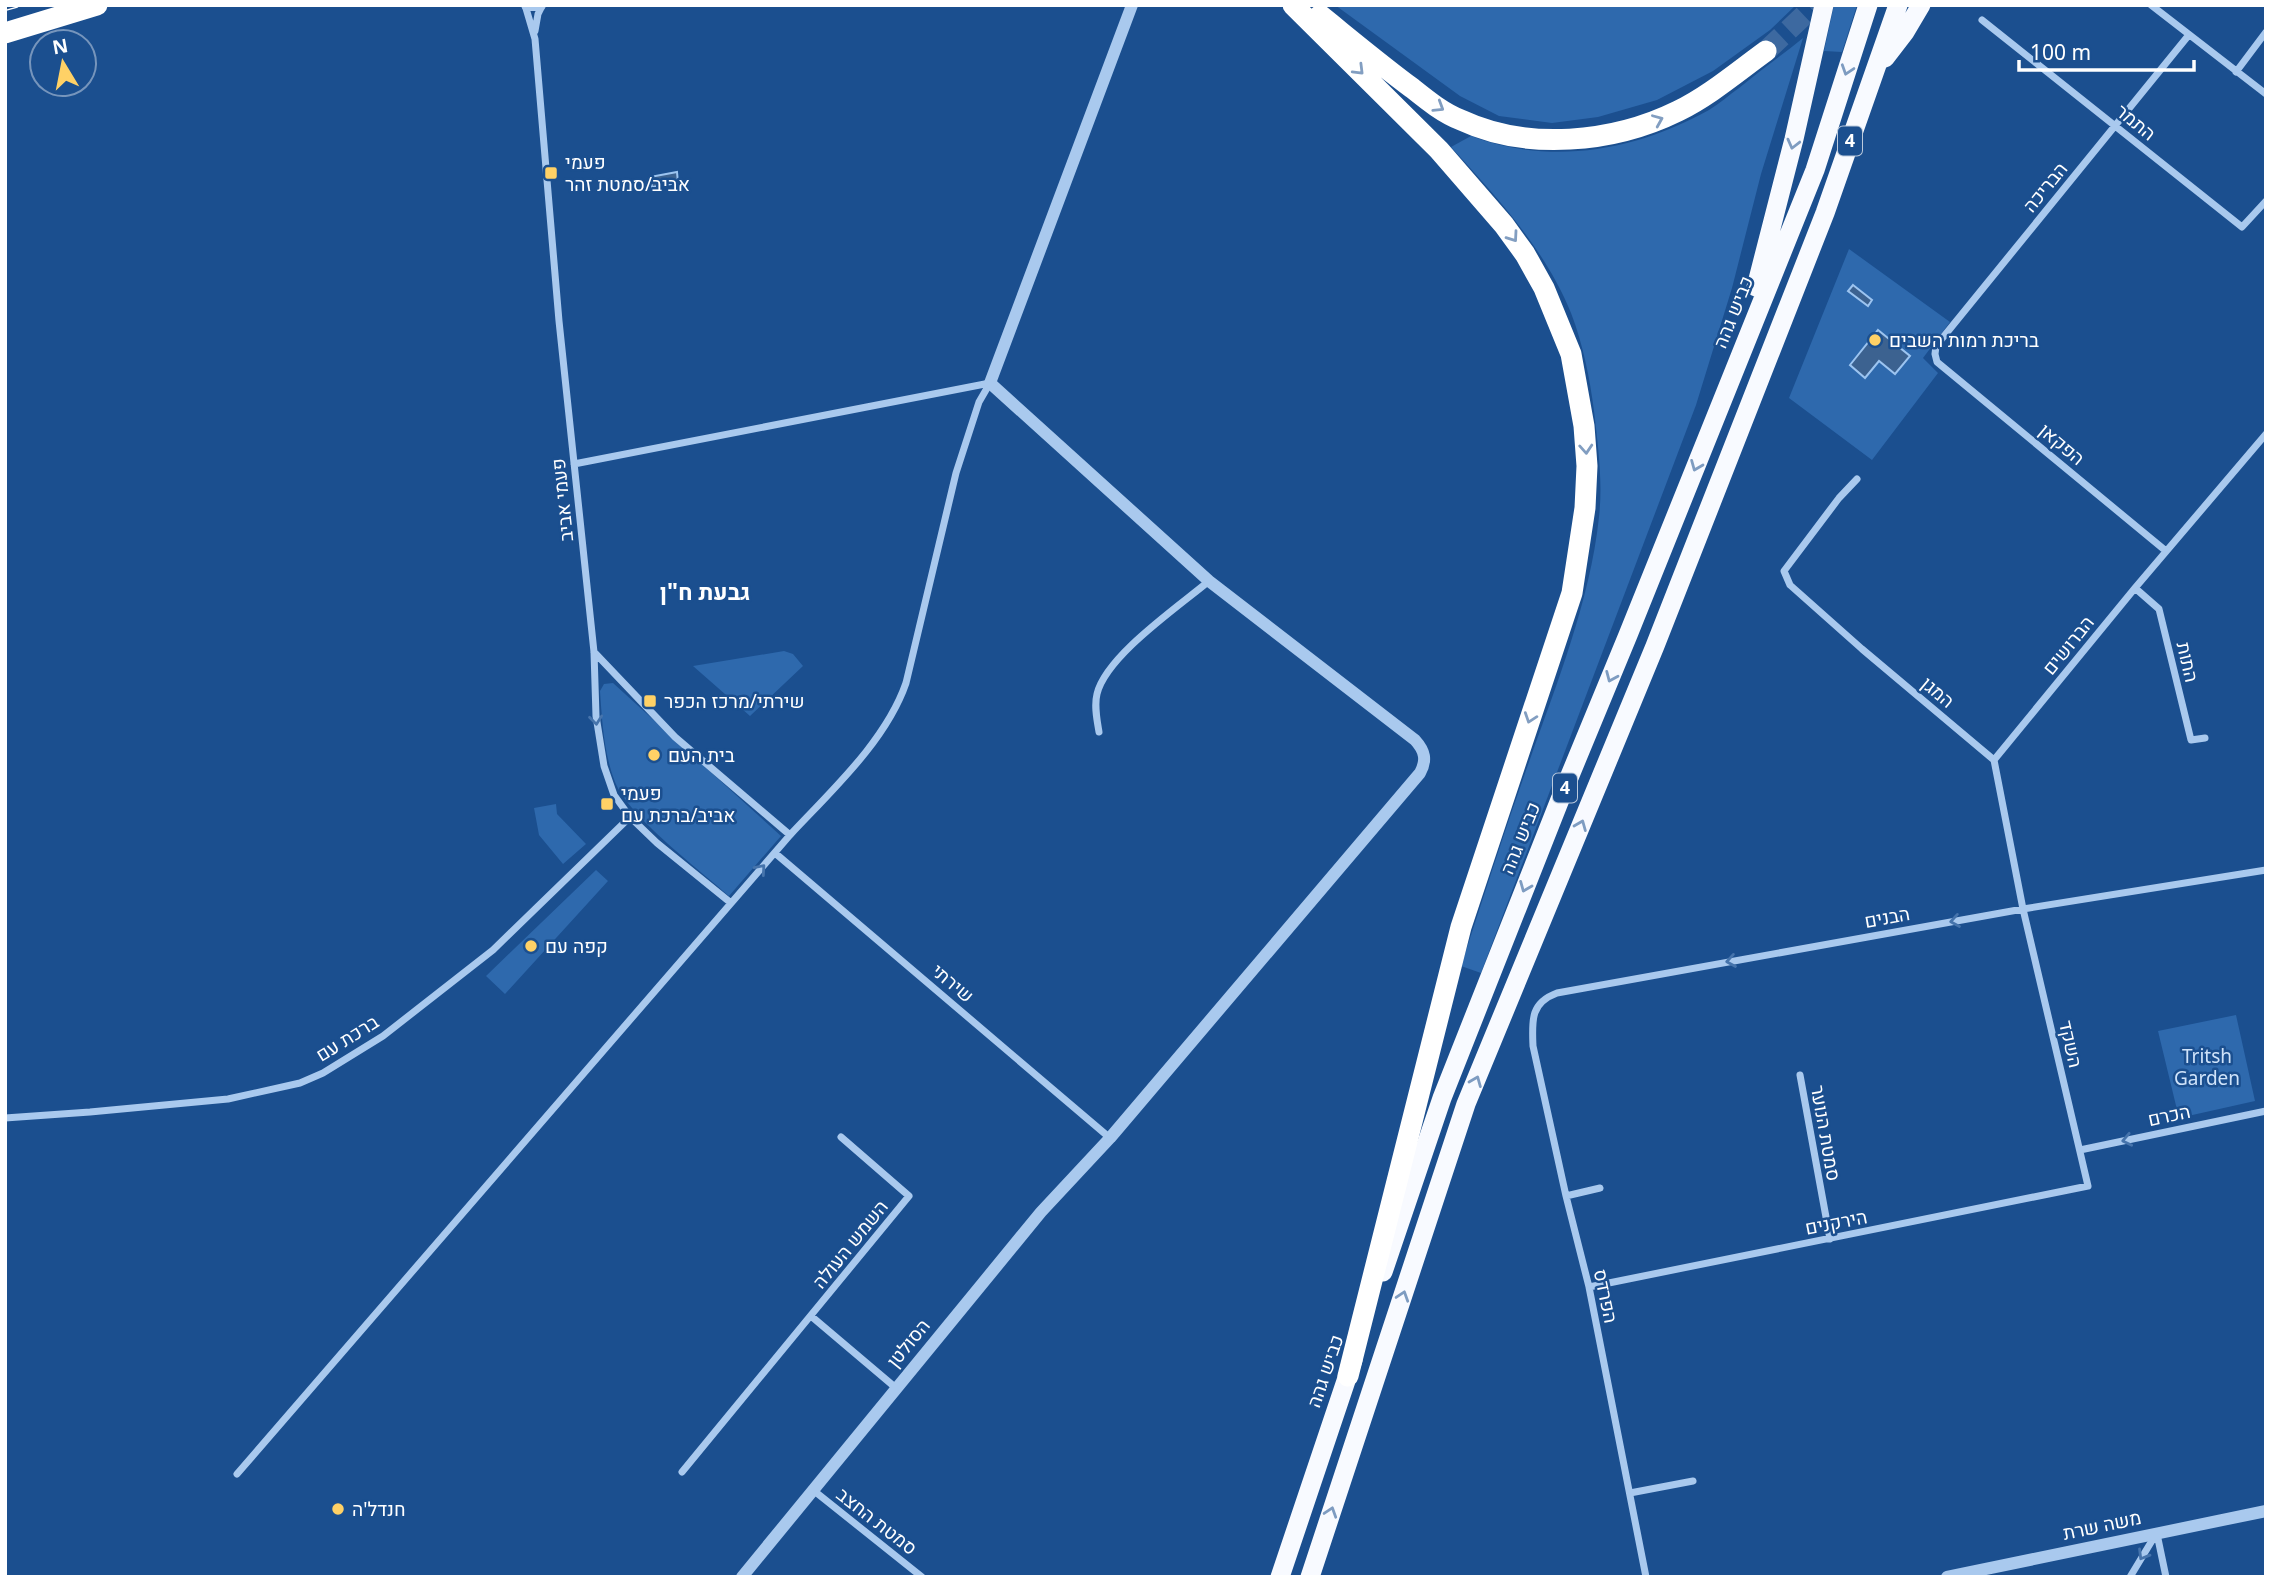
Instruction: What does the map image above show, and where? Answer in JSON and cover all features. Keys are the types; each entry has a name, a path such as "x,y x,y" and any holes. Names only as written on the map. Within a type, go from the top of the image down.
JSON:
{"highway":[{"path":"5,31 97,5"},
{"path":"1293,5 1439,150 1504,225 1525,254 1544,288 1570,354 1578,384 1587,466 1586,508 1572,593 1461,927 1348,1376"},
{"path":"1308,5 1431,103 1459,120 1510,136 1585,138 1648,124 1679,111 1766,51"},
{"path":"1710,432 1764,260 1824,5"},
{"name":"כביש גהה","path":"1280,1577 1442,1098 1815,170 1868,5"},
{"name":"4","path":"1310,1577 1466,1104 1679,585 1825,213 1898,5"},
{"path":"1876,69 1905,32 1921,5"}],"street":[{"path":"526,5 541,5"},
{"name":"פעמי אביב","path":"526,5 535,39 559,321 594,652 595,709 604,766 614,795 630,817 657,843 732,904"},
{"name":"פעמי אביב","path":"535,39 541,5"},
{"path":"237,1474 790,835 852,768 893,713 900,699 957,473 979,402 990,383 1132,5"},
{"path":"2151,5 2266,94"},
{"name":"התמר","path":"1982,20 2242,227 2266,201"},
{"path":"2236,72 2266,32"},
{"name":"הבריכה","path":"1937,362 1936,346 2188,36"},
{"name":"הפקאן","path":"1937,362 2166,551"},
{"path":"574,464 990,383"},
{"path":"990,383 1209,581 1120,654 1105,673 1097,695 1096,714 1100,732"},
{"name":"הברושים","path":"1994,760 2266,434"},
{"name":"המגן","path":"1857,479 1839,498 1784,571 1790,585 1994,760"},
{"name":"הסולטן","path":"743,1577 1041,1212 1110,1138 1420,773 1424,764 1422,749 1415,740 1209,581"},
{"name":"התות","path":"2135,588 2160,610 2191,740 2205,738"},
{"path":"594,652 676,737 790,835"},
{"path":"1994,760 2022,909"},
{"name":"ברכת עם","path":"5,1118 228,1099 300,1083 323,1073 383,1036 493,950 630,817"},
{"name":"שירתי","path":"775,853 1110,1138"},
{"name":"הבנים","path":"1532,1024 1536,1008 1544,998 1557,993 2022,909 2266,870"},
{"name":"השקד","path":"2022,909 2088,1186"},
{"name":"הפרדס","path":"1532,1024 1533,1046 1589,1287 1646,1577"},
{"name":"סמטת הנוער","path":"1800,1075 1830,1239"},
{"name":"הכרם","path":"2080,1150 2266,1111"},
{"name":"השמש העולה","path":"682,1472 909,1196 841,1137"},
{"name":"הירקנים","path":"1589,1287 2088,1186"},
{"path":"1566,1196 1600,1188"},
{"name":"השמש העולה","path":"811,1316 896,1388"},
{"path":"1630,1493 1693,1480"},
{"name":"סמטת החצב","path":"813,1490 922,1577"},
{"name":"משה שרת","path":"1947,1577 2266,1511"},
{"path":"2130,1577 2157,1534"},
{"path":"2157,1534 2166,1577"}],"green space":[{"path":"1335,5 1796,5 1770,30 1713,71 1657,100 1598,117 1552,123 1499,116 1460,96"},
{"path":"1834,5 1857,5 1842,52 1824,51"},
{"path":"1803,38 1761,174 1732,288 1696,405 1481,973 1461,966 1580,612 1595,549 1600,491 1594,411 1582,349 1571,313 1548,267 1534,246 1451,147 1471,136 1501,145 1562,152 1592,150 1652,136 1713,108"},
{"name":"בריכת רמות השבים","path":"1849,249 1950,322 1923,358 1938,373 1872,460 1789,398"},
{"path":"784,651 793,654 803,666 750,716 693,666"},
{"path":"613,683 781,836 729,896 634,811 615,782 606,749 600,691 604,684"},
{"path":"556,804 557,814 586,844 563,864 539,835 534,808"},
{"path":"596,870 608,881 505,994 486,976"},
{"name":"Tritsh Garden","path":"2236,1015 2255,1101 2179,1118 2158,1031"}],"shaded area":[{"path":"677,172 678,183 652,187 650,177"},
{"path":"1853,285 1872,300 1868,306 1848,291"},
{"path":"1878,330 1910,356 1895,374 1879,361 1865,378 1850,365"}],"tunnel":[{"path":"1766,51 1815,5"}],"railway":[{"path":"5,8 16,5"}],"place":[{"name":"פעמי אביב/סמטת זהר","path":"551,173"},
{"name":"בריכת רמות השבים","path":"1875,340"},
{"name":"שירתי/מרכז הכפר","path":"650,701"},
{"name":"בית העם","path":"654,755"},
{"name":"פעמי אביב/ברכת עם","path":"607,804"},
{"name":"קפה עם","path":"531,946"},
{"name":"חנדל'ה","path":"338,1509"}],"district":[{"name":"גבעת ח\"ן","path":"705,592"}]}
